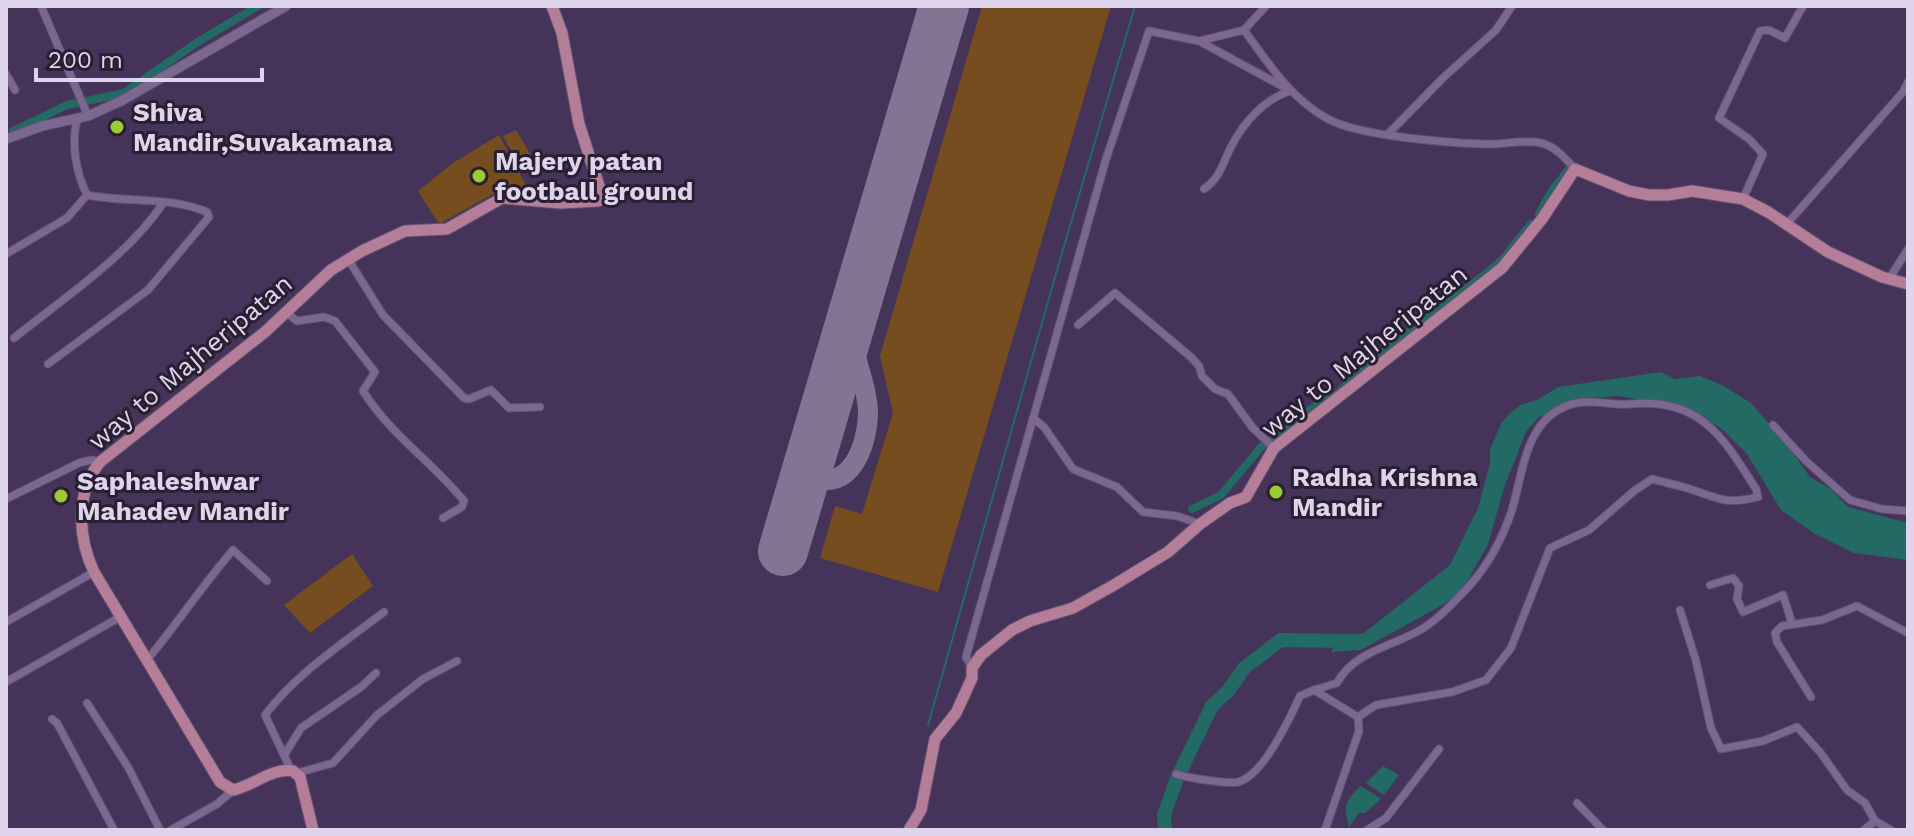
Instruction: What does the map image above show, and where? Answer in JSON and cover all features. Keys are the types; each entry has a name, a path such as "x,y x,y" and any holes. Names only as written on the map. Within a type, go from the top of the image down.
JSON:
{"main road":[{"name":"way to Majheripatan","path":"233,790 220,782 94,572 87,557 81,518 86,489 100,462 287,313 331,270 348,259 405,231 447,229 502,198 561,203 598,201 601,192 579,124 562,33 552,6"},
{"name":"way to Majheripatan","path":"909,830 921,810 935,739 956,713 972,678 972,668 981,655 1012,630 1073,608 1114,585 1168,552 1230,503 1246,497 1274,448 1502,268 1542,219 1575,169"},
{"path":"1575,169 1629,191 1649,195 1692,191 1743,199 1828,252 1889,279 1908,284"},
{"path":"233,790 252,785 280,770 294,772 302,784 313,830"}],"street":[{"path":"41,6 88,116"},
{"path":"6,139 42,126 88,116 121,101 286,6"},
{"path":"1199,41 1244,30 1266,6"},
{"path":"1388,134 1496,30 1512,6"},
{"path":"1743,199 1763,154 1749,139 1719,118 1760,31 1769,30 1785,38 1803,6"},
{"path":"1244,30 1291,91"},
{"path":"972,668 966,657 1106,159 1147,34 1152,31 1199,41 1291,91 1329,120 1373,133 1486,144 1541,143 1561,154 1575,169"},
{"path":"6,74 15,90"},
{"path":"1786,225 1903,92 1908,82"},
{"path":"1204,189 1221,174 1231,148 1265,103 1291,91"},
{"path":"77,119 74,133 78,177 87,195"},
{"path":"48,364 148,290 209,217 204,210 164,202 111,200 87,195"},
{"path":"6,254 67,218 87,195"},
{"path":"14,338 123,249 164,202"},
{"path":"1889,279 1908,249"},
{"path":"348,259 383,315 464,398 491,390 509,408 540,407"},
{"path":"1078,325 1115,293 1192,358 1202,376 1215,389 1228,394 1252,427 1274,448"},
{"path":"287,313 297,321 324,317 335,321 375,372 363,391 375,410 426,463 446,479 464,501 462,507 443,518"},
{"path":"1178,775 1237,783 1251,776 1284,730 1300,696 1337,683 1344,671 1359,659 1421,630 1447,610 1474,580 1497,546 1511,511 1525,455 1538,426 1553,411 1576,403 1599,401 1670,407 1689,413 1713,427 1730,448 1758,497 1739,502 1719,501 1685,487 1652,479 1589,530 1550,548 1511,648 1486,680 1452,692 1376,705 1358,717"},
{"path":"1033,418 1044,427 1073,469 1117,487 1143,512 1177,516 1200,524"},
{"path":"1773,425 1806,461 1850,500 1882,509 1908,511"},
{"path":"6,499 79,463 91,460 100,462"},
{"path":"147,660 233,550 267,581"},
{"path":"6,622 94,572"},
{"path":"1710,585 1733,578 1739,586 1737,599 1743,612 1783,595 1792,623"},
{"path":"1811,697 1777,642 1775,633 1782,626 1822,620 1857,606 1908,633"},
{"path":"1680,610 1696,661 1711,728 1721,749 1763,741 1797,727 1820,752 1847,790 1865,803 1875,821 1891,830"},
{"path":"384,612 306,671 282,693 265,715 294,772 333,763 377,715 423,679 457,661"},
{"path":"6,682 120,617"},
{"path":"285,754 301,728 361,687 376,673"},
{"path":"1314,690 1358,717"},
{"path":"87,703 128,767 160,830"},
{"path":"1325,830 1359,731 1358,717"},
{"path":"52,719 57,723 114,830"},
{"path":"1367,830 1386,818 1439,749"},
{"path":"171,830 211,808 233,790"},
{"path":"1577,803 1603,830"},
{"path":"1864,830 1875,821"}],"shaded area":[{"path":"982,6 1111,6 938,592 820,558 835,506 862,514 893,413 880,356"},
{"path":"516,130 532,157 519,164 503,136"},
{"name":"Majery patan football ground","path":"499,135 528,189 515,195 493,194 439,224 418,191 453,163"},
{"path":"1661,372 1675,379 1700,376 1751,403 1810,477 1831,489 1848,507 1908,523 1908,560 1854,553 1815,534 1781,510 1747,454 1723,430 1702,416 1657,402 1618,396 1576,399 1539,417 1526,432 1505,485 1488,544 1460,595 1361,650 1331,652 1339,637 1364,633 1450,565 1478,508 1490,463 1490,449 1502,422 1510,413 1558,387"},
{"path":"352,554 373,586 310,633 284,605"},
{"path":"1383,766 1399,775 1384,795 1366,783"},
{"path":"1361,786 1381,799 1365,813 1359,813 1349,827 1347,804"}],"waterway":[{"path":"13,131 67,105 124,93 196,43 258,6"},
{"path":"928,725 1135,6"},
{"path":"1539,214 1570,168"},
{"path":"1192,509 1221,495 1261,447 1317,405 1336,395 1350,377 1483,276 1503,259 1531,224"},
{"path":"1165,830 1164,815 1177,778 1212,706 1228,691 1244,668 1281,640 1355,641"}],"taxiway":[{"path":"826,404 798,446 798,455 810,475 824,480 836,479 846,473 865,438 867,399 853,339 854,309"}],"runway":[{"path":"783,551 944,6"}],"place":[{"name":"Shiva Mandir,Suvakamana","path":"117,127"},
{"name":"Majery patan football ground","path":"479,176"},
{"name":"Radha Krishna Mandir","path":"1276,492"},
{"name":"Saphaleshwar Mahadev Mandir","path":"61,496"}]}
